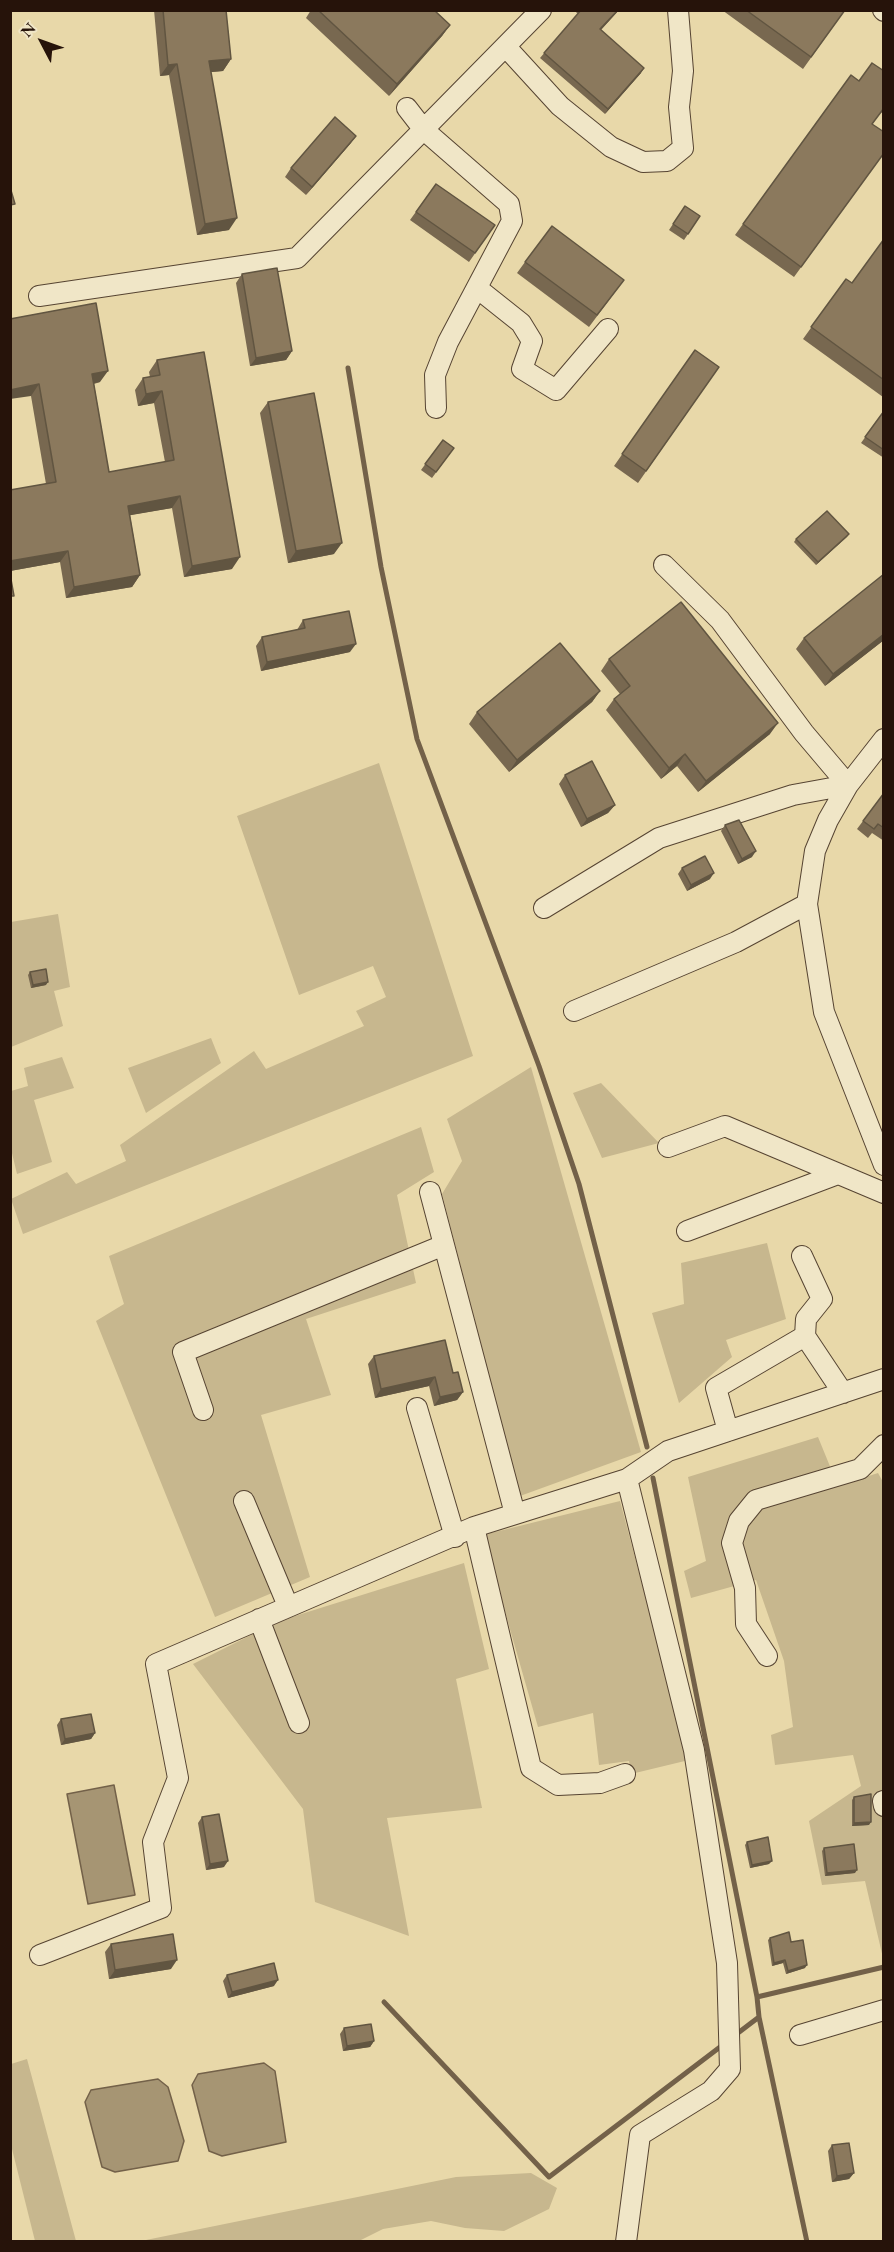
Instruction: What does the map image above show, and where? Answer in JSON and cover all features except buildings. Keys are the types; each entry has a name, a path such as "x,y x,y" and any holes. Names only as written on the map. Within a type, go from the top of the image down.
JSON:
{"street":[{"path":"39,296 297,258 541,10"},
{"path":"506,47 560,106 611,147 643,162 667,161 683,148 679,107 683,71 678,10"},
{"path":"407,108 424,130 509,204 512,221 435,375 436,408"},
{"path":"477,288 521,323 532,341 522,369 556,390 608,329"},
{"path":"664,565 720,620 804,733 848,785"},
{"path":"884,739 848,785 815,851 807,904 824,1012 884,1165"},
{"path":"544,908 659,838 793,795 848,785"},
{"path":"574,1011 736,942 807,904"},
{"path":"668,1147 725,1126 884,1193"},
{"path":"687,1231 838,1174"},
{"path":"430,1192 515,1514"},
{"path":"203,1410 183,1352 444,1245"},
{"path":"802,1256 822,1299 806,1319 805,1336 843,1393"},
{"path":"728,1431 716,1388 805,1336"},
{"path":"40,1955 161,1908 153,1842 178,1778 156,1664 474,1527 627,1479 668,1451 884,1379"},
{"path":"417,1408 455,1537"},
{"path":"767,1656 746,1624 745,1588 732,1543 739,1521 756,1500 860,1469 884,1445"},
{"path":"626,2241 640,2135 711,2091 730,2069 726,1963 694,1750 627,1479"},
{"path":"244,1501 288,1606"},
{"path":"474,1527 531,1768 558,1785 600,1783 625,1774"},
{"path":"259,1619 299,1723"},
{"path":"883,1801 884,1806"},
{"path":"800,2035 884,2010"}],"shaded area":[{"path":"379,763 473,1056 23,1234 11,1199 67,1172 76,1184 126,1161 120,1145 254,1051 266,1069 364,1026 356,1011 386,997 373,966 299,995 237,816"},
{"path":"58,914 70,987 54,991 63,1026 11,1047 11,922"},
{"path":"211,1038 221,1063 146,1113 128,1068"},
{"path":"62,1057 74,1088 34,1100 52,1162 17,1174 11,1149 11,1091 28,1086 24,1068"},
{"path":"531,1067 641,1452 520,1496 442,1194 462,1161 447,1119"},
{"path":"601,1083 659,1143 602,1158 573,1093"},
{"path":"421,1127 434,1172 397,1195 416,1283 306,1319 331,1395 261,1415 310,1577 215,1617 96,1321 124,1304 109,1256"},
{"path":"767,1243 786,1319 726,1340 732,1357 679,1403 652,1313 684,1304 681,1263"},
{"path":"818,1437 838,1486 878,1473 883,1482 883,1958 865,1881 822,1885 809,1821 861,1786 853,1755 775,1765 771,1735 793,1727 784,1661 756,1580 691,1598 684,1571 706,1561 688,1477"},
{"path":"620,1501 689,1760 631,1774 629,1761 599,1765 593,1713 538,1727 483,1535"},
{"path":"464,1563 489,1669 456,1679 482,1808 387,1818 409,1936 315,1902 303,1809 193,1664 279,1621"},
{"path":"114,1785 135,1895 88,1904 67,1794"},
{"path":"27,2059 76,2241 35,2241 11,2145 11,2064"},
{"path":"264,2063 275,2071 286,2142 222,2156 209,2151 192,2085 198,2074"},
{"path":"158,2079 168,2087 184,2141 178,2161 115,2172 102,2167 85,2102 91,2090"},
{"path":"531,2173 557,2188 549,2209 504,2231 465,2228 431,2221 383,2229 359,2241 141,2241 456,2177"}],"waterway":[{"path":"348,368 381,567 417,739 539,1066 579,1184 647,1447"},
{"path":"653,1478 757,1997 759,2017 807,2242"},
{"path":"757,1997 884,1967"},
{"path":"384,2002 549,2177 724,2044"},
{"path":"734,2036 759,2017"}]}
